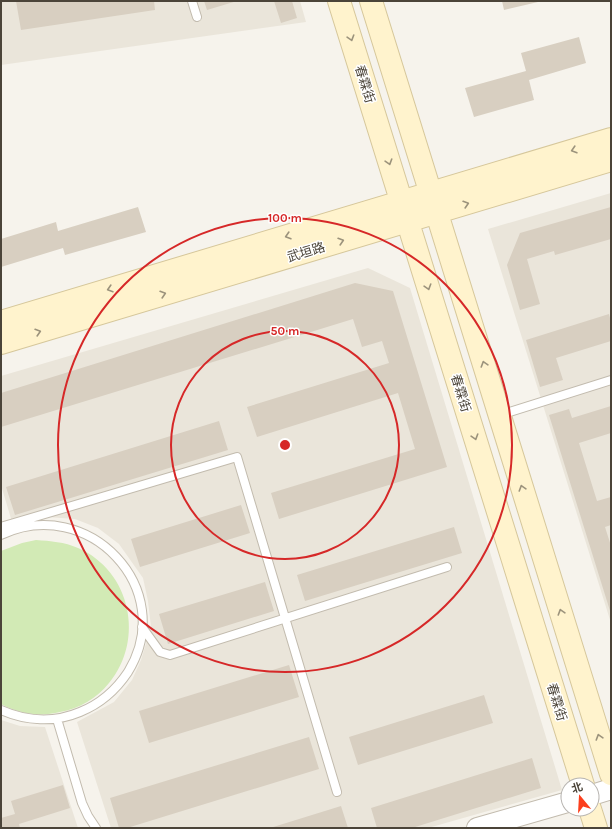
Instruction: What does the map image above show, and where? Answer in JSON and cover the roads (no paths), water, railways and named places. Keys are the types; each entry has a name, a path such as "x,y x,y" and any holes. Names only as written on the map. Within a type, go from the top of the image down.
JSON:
{"main road":[{"name":"春霖街","path":"339,1 581,777"},
{"path":"371,1 611,774"},
{"name":"武垣路","path":"434,203 611,139"},
{"name":"武垣路","path":"1,322 434,203 611,160"},
{"name":"武垣路","path":"1,343 405,211"},
{"path":"593,817 596,828"}],"street":[{"path":"600,792 611,789"},
{"path":"477,828 560,804"}],"lane":[{"path":"192,1 197,17"},
{"path":"500,415 611,380"},
{"path":"1,527 237,457 337,792"},
{"path":"1,535 21,527 52,525 68,527 83,532 97,540 118,558 134,582 141,610 142,627 137,652 123,680 113,691 88,710 58,719 42,720 26,718 1,710"},
{"path":"142,627 160,652 170,655 447,567"},
{"path":"58,719 82,803 96,828"}]}
